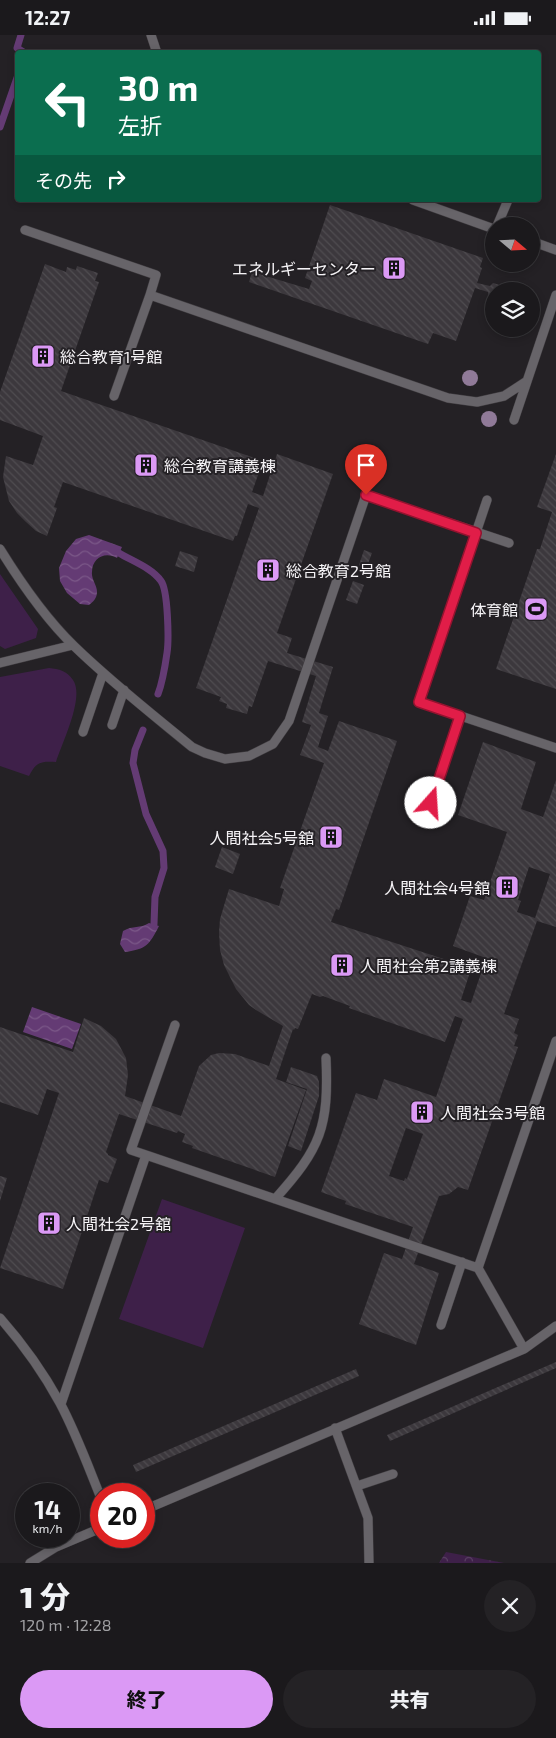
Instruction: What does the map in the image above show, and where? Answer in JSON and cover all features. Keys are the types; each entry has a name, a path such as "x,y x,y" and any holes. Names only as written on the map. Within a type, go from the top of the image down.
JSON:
{"lane":[{"path":"151,35 156,50"},
{"path":"419,202 485,226"},
{"path":"501,217 507,202"},
{"path":"25,230 156,275 114,396"},
{"path":"540,244 556,250"},
{"path":"150,295 448,398 477,402 504,396 527,381"},
{"path":"514,420 556,295"},
{"path":"0,549 17,578 73,645 103,673 192,747 224,759 249,756 273,744 289,721 366,495 509,543"},
{"path":"487,500 419,702 556,748"},
{"path":"0,663 73,645"},
{"path":"83,732 103,673"},
{"path":"112,725 124,690"},
{"path":"431,803 460,716"},
{"path":"174,1025 131,1150 478,1268 524,1349"},
{"path":"478,1268 556,1041"},
{"path":"275,1199 305,1164 322,1129 326,1111 326,1058"},
{"path":"61,1404 146,1155"},
{"path":"441,1325 462,1262"},
{"path":"0,1319 20,1340 61,1404 95,1483"},
{"path":"155,1505 524,1349 556,1326"},
{"path":"335,1428 368,1518 369,1563"},
{"path":"357,1486 393,1474"},
{"path":"30,1563 56,1547 90,1533"}],"green space":[{"path":"0,574 38,629 36,638 5,649 0,646"},
{"path":"49,668 68,674 73,680 76,688 74,708 56,762 40,763 29,776 0,766 0,677"},
{"path":"162,1199 245,1228 203,1348 119,1319"},
{"path":"446,1552 504,1563 439,1563"}],"water":[{"path":"89,535 122,547 117,558 108,555 100,557 94,563 92,575 97,594 95,600 89,605 80,604 67,593 60,581 59,568 66,551 76,539"},
{"path":"149,923 159,926 150,942 138,949 125,952 120,944 123,931"},
{"path":"32,1007 81,1024 72,1049 23,1032"}],"building":[{"name":"エネルギーセンター","path":"330,205 483,258 477,283 485,285 485,291 475,288 456,341 433,333 428,344 249,282 252,272 309,289 312,281 305,278"},
{"path":"45,264 66,272 67,267 76,270 77,266 98,273 95,281 99,282 61,391 263,461 252,492 263,496 277,454 333,474 277,633 292,638 287,653 333,667 319,713 328,716 318,747 328,751 339,721 397,741 339,910 336,909 331,922 468,967 465,974 469,975 461,1000 471,1003 486,958 453,946 470,896 484,900 507,832 458,815 483,742 536,762 521,809 543,817 556,780 556,927 537,921 504,1014 519,1019 514,1033 518,1035 514,1046 518,1047 468,1190 458,1187 449,1194 439,1196 414,1264 439,1273 416,1345 359,1324 384,1253 402,1259 413,1227 345,1204 346,1201 321,1192 356,1093 377,1100 384,1079 436,1097 463,1019 455,1016 445,1042 349,1008 350,1006 323,996 320,997 312,994 298,1029 293,1029 276,1079 306,1090 275,1177 192,1148 193,1146 182,1142 185,1134 178,1131 177,1133 119,1114 106,1152 117,1159 108,1183 99,1180 63,1289 0,1268 59,1093 47,1089 38,1115 0,1102 0,1027 73,1052 84,1018 101,1026 116,1039 126,1058 128,1075 125,1096 181,1116 199,1066 211,1055 219,1053 235,1054 269,1066 283,1026 249,1005 236,989 224,965 220,950 220,919 229,889 279,906 284,889 280,888 324,763 300,755 311,725 302,722 316,676 268,661 252,707 249,706 247,714 226,708 227,704 219,701 221,697 196,688 259,508 248,504 237,536 235,536 233,541 63,482 54,507 57,508 47,536 36,531 17,513 9,501 3,477 6,456 33,465 43,436 0,420 0,392","holes":["529,867 550,874 535,918 517,912 521,901 518,900","406,1128 423,1134 407,1179 405,1178 404,1181 389,1176"]},
{"name":"体育館","path":"556,454 556,689 496,669 537,549 540,549 552,512 537,507"},
{"path":"364,550 372,553 366,569 359,565"},
{"path":"180,551 198,557 194,572 175,566"},
{"path":"353,581 364,585 357,604 346,600"},
{"path":"222,847 240,854 233,874 215,867"},
{"path":"291,1067 317,1076 319,1082 319,1096 301,1151 288,1146 307,1089 286,1082"},
{"path":"0,1176 7,1178 0,1201"},
{"path":"556,1362 556,1368 390,1441 387,1435"},
{"path":"356,1369 359,1376 136,1472 133,1465"}],"waterway":[{"path":"20,50 17,48 21,35"},
{"path":"0,127 15,84"},
{"path":"119,553 152,572 161,581 163,586 167,615 168,647 164,674 158,694"},
{"path":"143,730 135,750 133,763 146,814 163,851 164,868 155,897 154,924"}],"place":[{"name":"エネルギーセンター","path":"394,268"},
{"name":"総合教育1号館","path":"43,356"},
{"name":"総合教育講義棟","path":"146,465"},
{"name":"総合教育2号館","path":"268,570"},
{"name":"体育館","path":"536,609"},
{"name":"人間社会5号舘","path":"331,837"},
{"name":"人間社会4号舘","path":"507,887"},
{"name":"人間社会第2講義棟","path":"342,965"},
{"name":"人間社会3号館","path":"422,1112"},
{"name":"人間社会2号舘","path":"49,1223"}],"route":[{"path":"366,495 476,533 419,702 460,716 431,803"}]}
